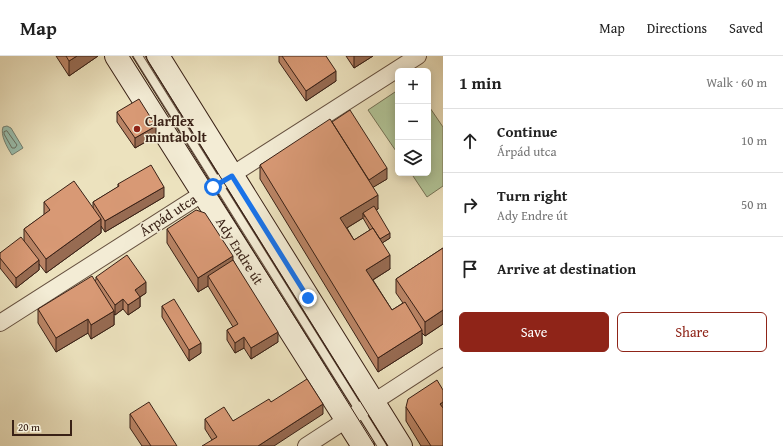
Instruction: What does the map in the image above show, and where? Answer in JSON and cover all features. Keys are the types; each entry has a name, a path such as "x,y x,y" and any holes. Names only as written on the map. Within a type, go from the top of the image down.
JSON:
{"street":[{"name":"Ady Endre út","path":"116,56 218,184 360,411 401,446"},
{"name":"Ady Endre út","path":"158,56 218,184 360,411 363,446"},
{"name":"Árpád utca","path":"0,323 418,56"},
{"path":"306,446 443,358"}],"lane":[{"path":"138,56 218,184"},
{"path":"360,411 382,446"}],"shaded area":[{"path":"395,92 395,150 368,110"},
{"path":"431,109 443,127 443,186 427,197 413,176 431,176"}],"water":[{"path":"7,126 11,128 23,148 12,155 2,134 3,127"}],"building":[{"path":"66,56 77,56 69,61"},
{"path":"282,56 326,56 336,71 306,91"},
{"path":"139,99 156,126 135,138 117,112"},
{"path":"350,110 387,168 369,180 332,122"},
{"path":"330,119 378,195 340,218 354,240 373,228 390,255 366,270 392,310 405,302 422,330 378,358 260,165"},
{"path":"151,165 164,187 105,221 93,202 119,186 118,184"},
{"path":"74,181 101,219 46,259 24,229 50,210 44,202"},
{"path":"374,206 390,233 380,239 363,213"},
{"path":"196,210 205,213 233,256 198,278 167,229"},
{"path":"21,237 39,260 16,278 0,258 0,253"},
{"path":"443,248 443,310 425,322 396,279"},
{"path":"127,255 146,282 135,290 140,297 128,305 123,299 115,305 96,277"},
{"path":"233,260 278,332 251,348 244,337 235,343 227,330 238,324 208,276"},
{"path":"92,276 114,311 91,325 88,319 56,338 38,309"},
{"path":"174,299 201,343 189,350 162,306"},
{"path":"307,379 323,404 258,446 202,446 217,437 205,419 224,407 233,421 269,399 271,402"},
{"path":"437,380 443,390 443,402 440,404 443,408 443,446 431,446 406,407 408,399"},
{"path":"149,402 177,446 151,446 130,414"}],"tram line":[{"path":"132,56 375,446"},
{"path":"145,56 388,446"}],"place":[{"name":"Clarflex mintabolt","path":"137,129"}],"route":[{"path":"213,187 232,176 308,298"}]}
